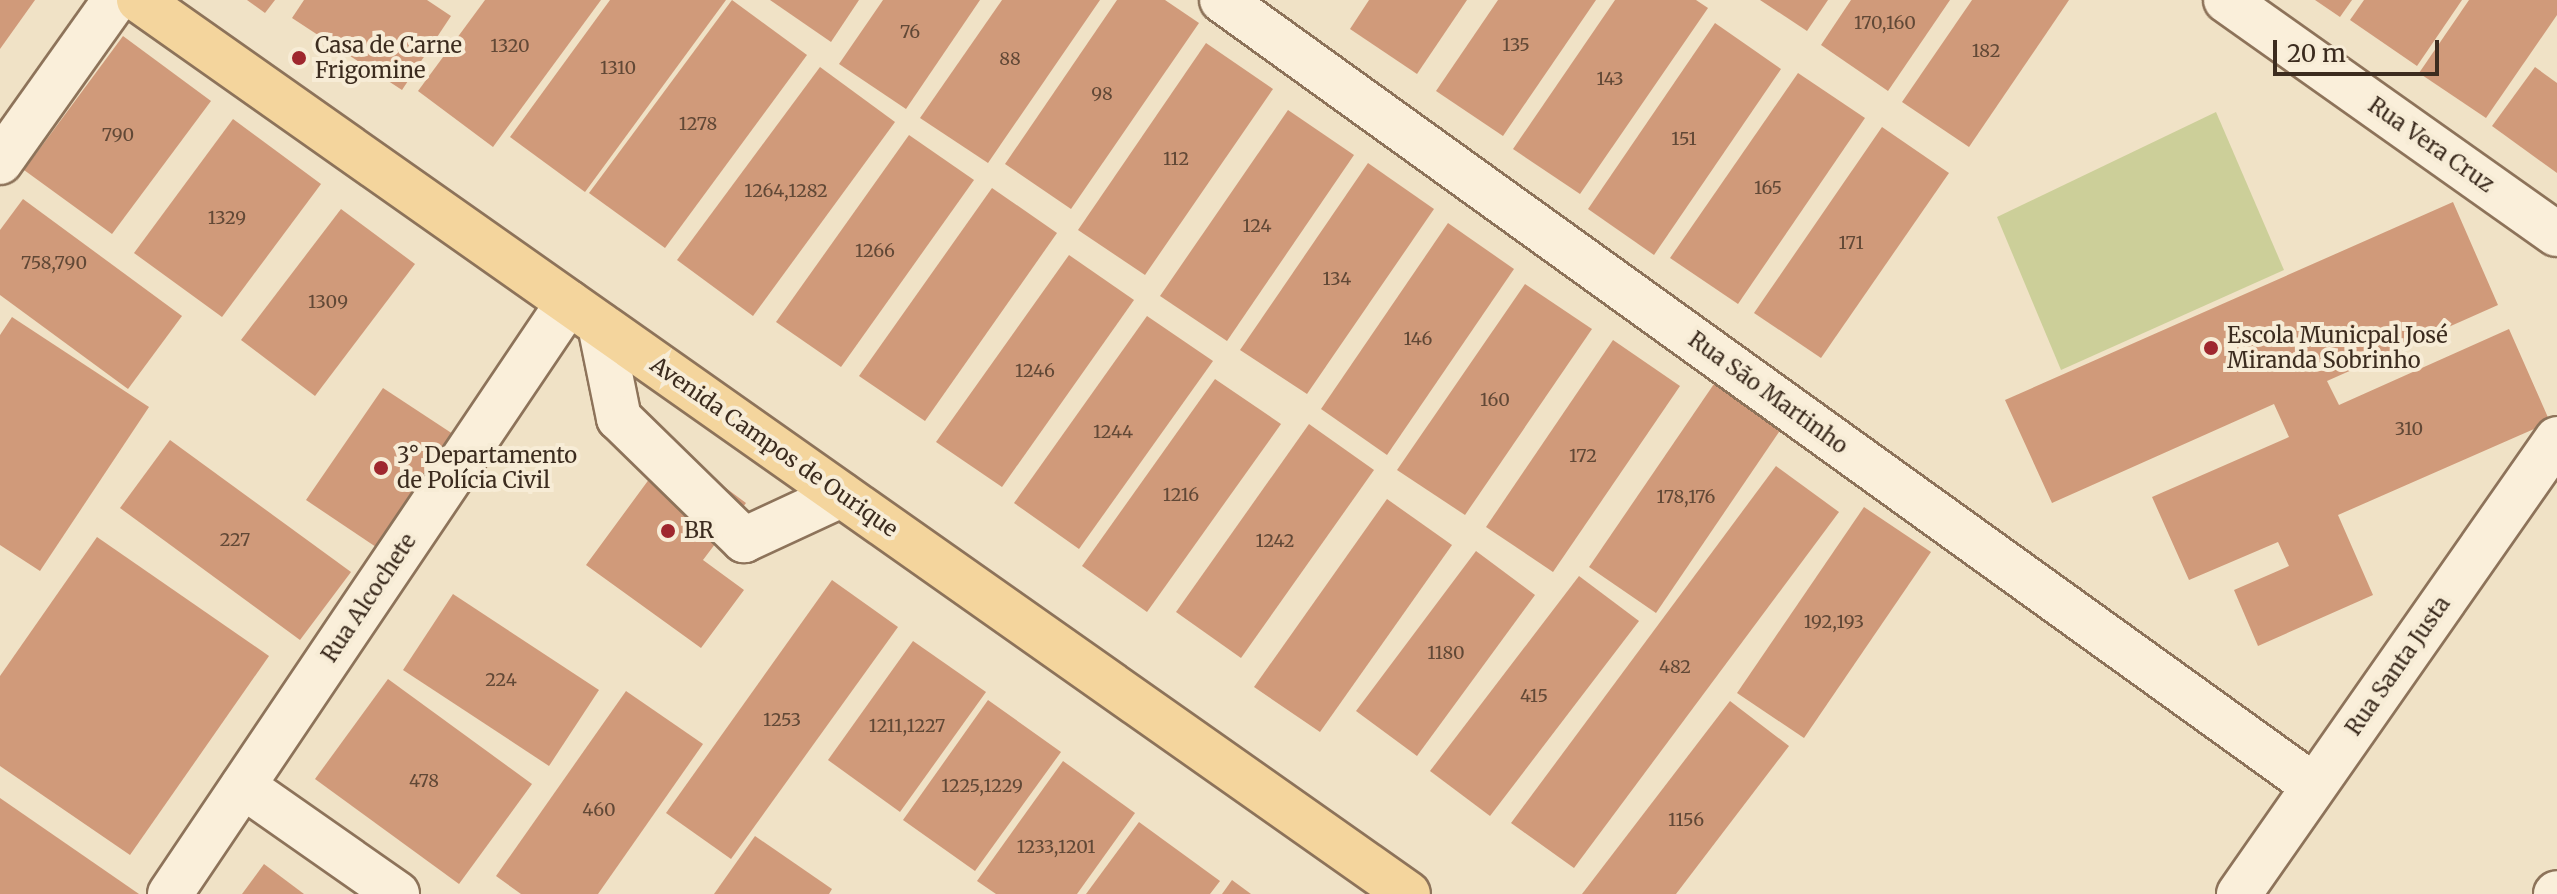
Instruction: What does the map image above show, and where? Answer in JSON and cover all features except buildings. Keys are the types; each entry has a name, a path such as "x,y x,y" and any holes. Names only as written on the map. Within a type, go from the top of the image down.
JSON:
{"main road":[{"name":"Avenida Campos de Ourique","path":"139,0 1408,894"}],"street":[{"path":"0,162 115,0"},
{"name":"Rua São Martinho","path":"1222,0 2314,786"},
{"name":"Rua Vera Cruz","path":"2226,0 2557,234"},
{"path":"584,314 619,418 744,540 841,495"},
{"name":"Rua Alcochete","path":"170,894 243,786 584,314"},
{"name":"Rua Santa Justa","path":"2239,894 2557,439"},
{"path":"243,786 397,894"}],"green space":[{"path":"2216,112 2284,270 2061,370 1997,217"}],"place":[{"name":"Casa de Carne Frigomine","path":"299,58"},
{"name":"Escola Municpal José Miranda Sobrinho","path":"2211,348"},
{"name":"3° Departamento de Polícia Civil","path":"381,468"},
{"name":"BR","path":"668,531"}]}
